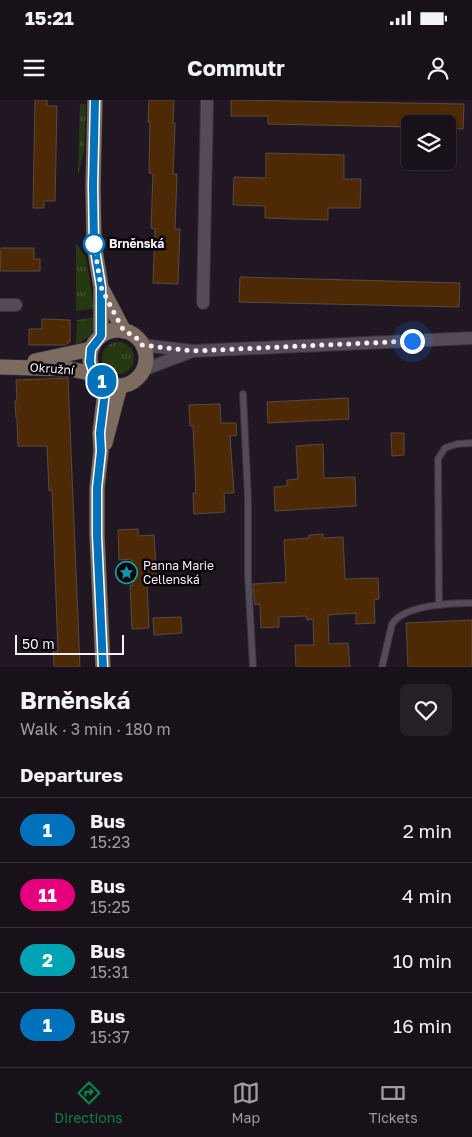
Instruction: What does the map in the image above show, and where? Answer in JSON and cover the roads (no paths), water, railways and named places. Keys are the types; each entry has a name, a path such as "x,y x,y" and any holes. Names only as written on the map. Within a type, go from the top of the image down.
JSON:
{"main road":[{"path":"95,100 94,244 101,287 101,336"},
{"path":"101,287 124,331"},
{"path":"103,667 97,535 97,488 101,451 108,437 107,381 90,362 91,349 101,336 112,331 124,331 135,336 142,345 146,357 143,370 134,381 107,381"},
{"name":"Okružní","path":"4,366 91,349"},
{"name":"Okružní","path":"4,366 70,369 107,381"}],"street":[{"path":"203,303 207,100"},
{"path":"0,305 16,305"},
{"path":"142,345 193,351 472,338"},
{"path":"143,370 193,351"}],"lane":[{"path":"243,394 248,499 248,576 253,667"},
{"path":"440,605 438,459 445,448 457,444 472,443"},
{"path":"382,667 392,624 395,620 413,610 440,605 472,603"}],"place":[{"name":"Brněnská","path":"94,244"},
{"name":"Panna Marie Cellenská","path":"127,573"}]}
